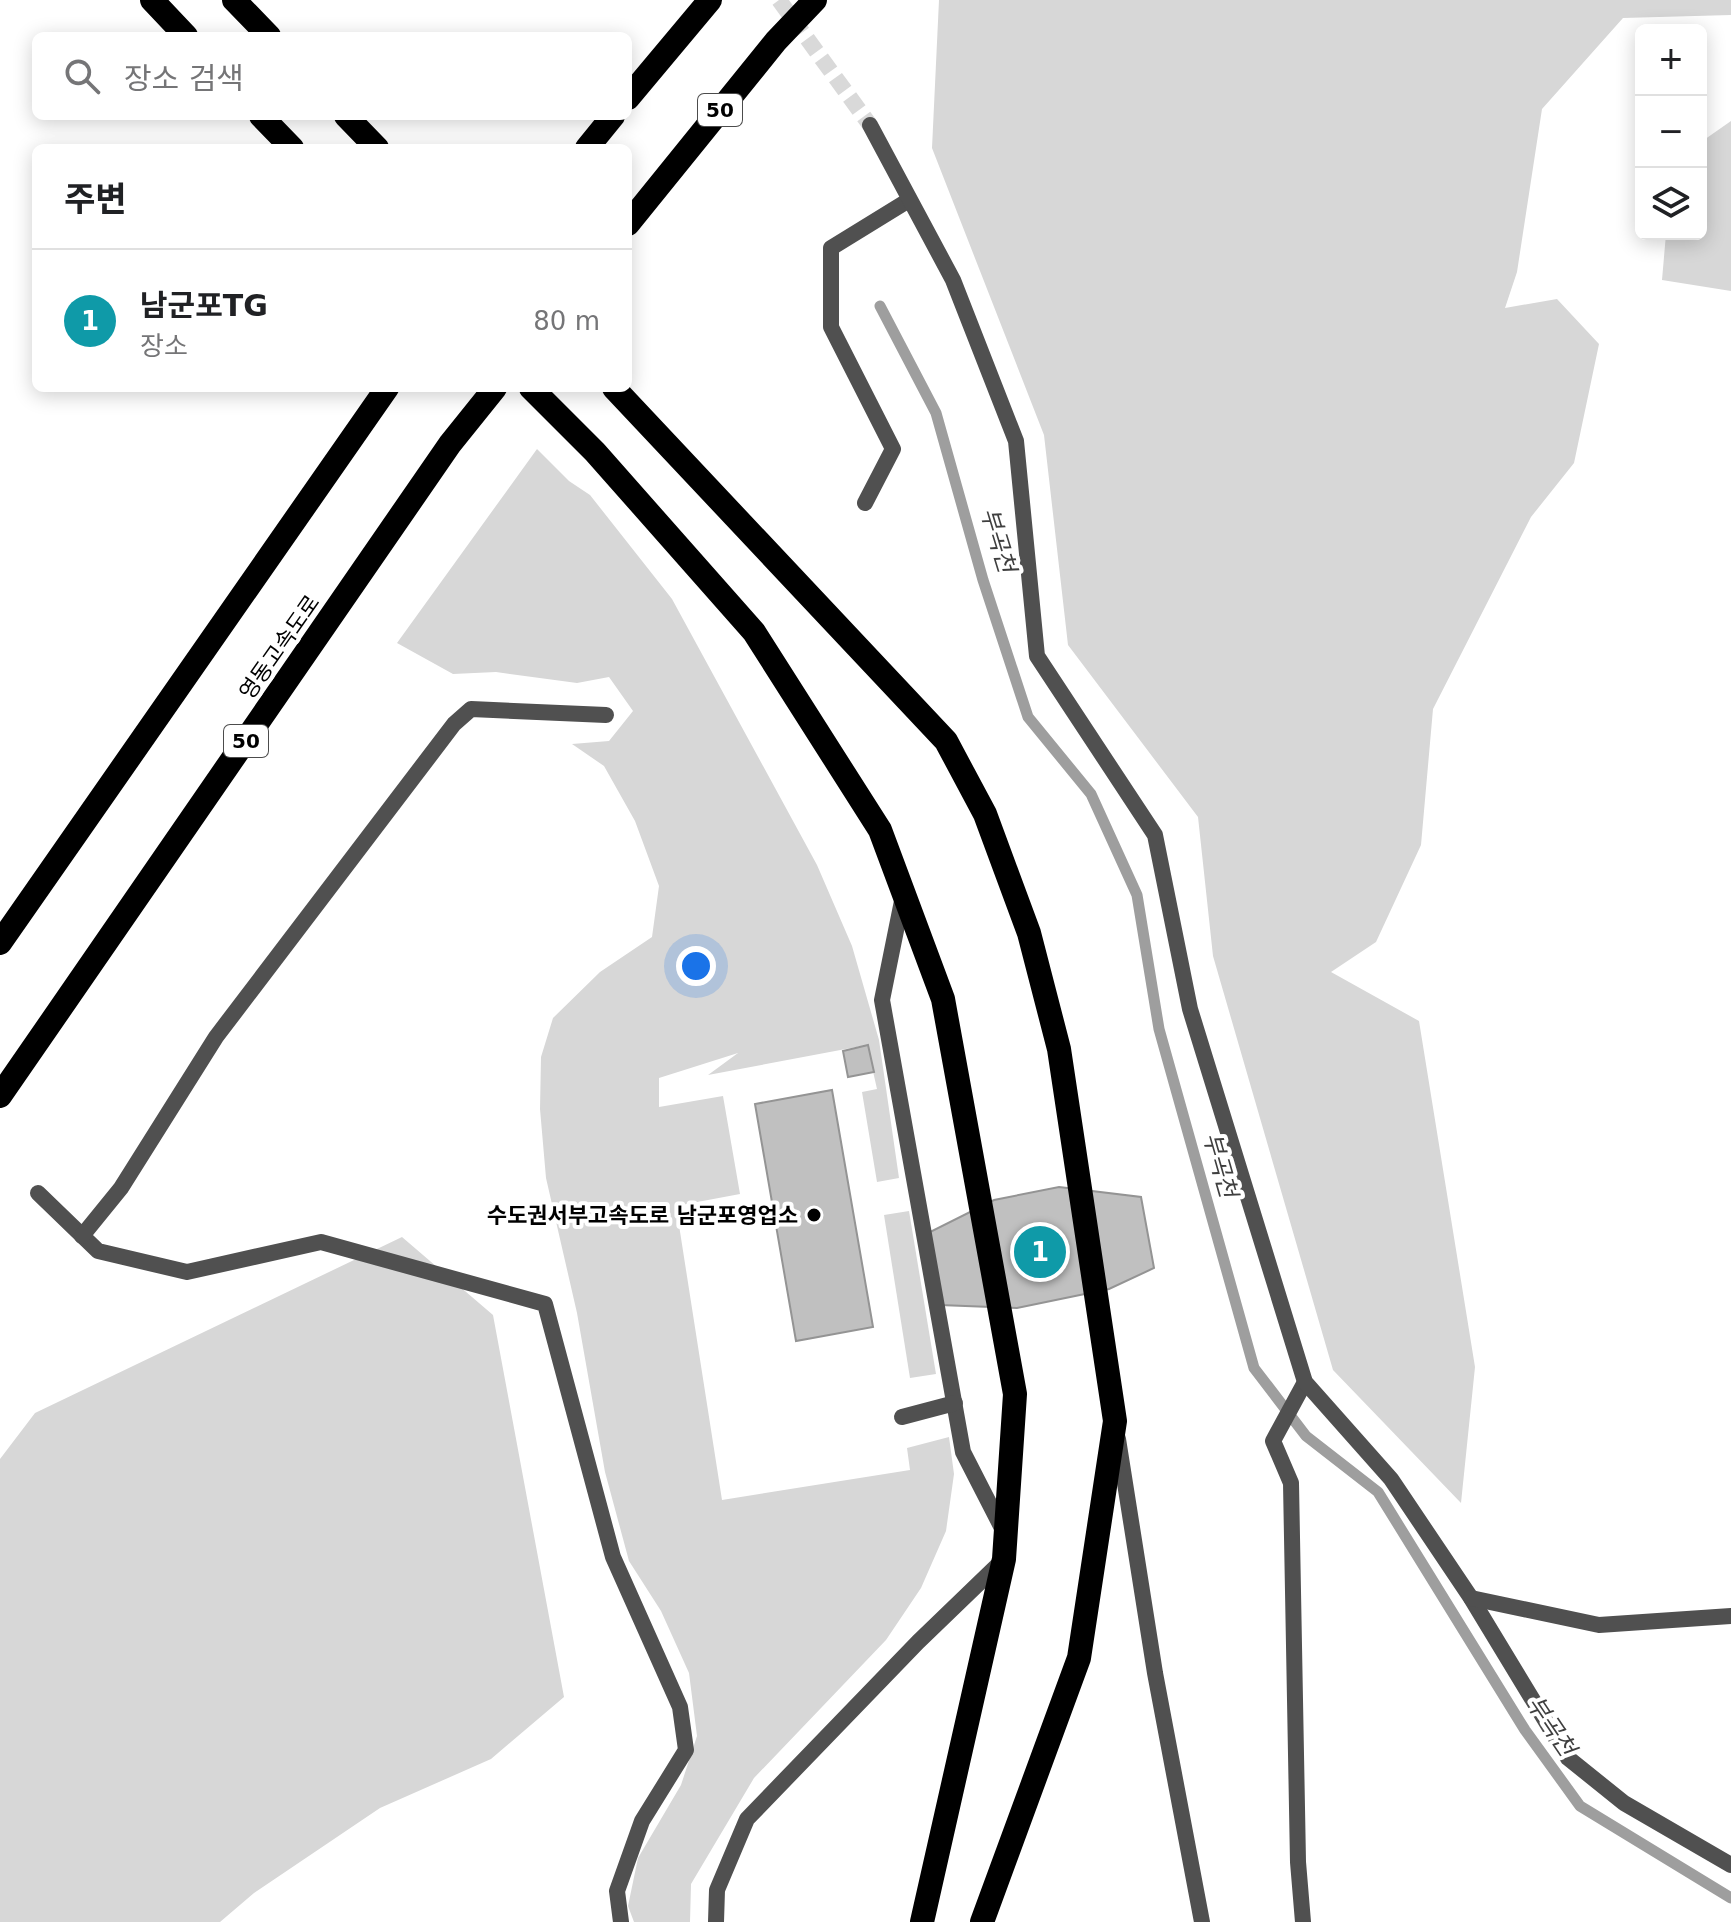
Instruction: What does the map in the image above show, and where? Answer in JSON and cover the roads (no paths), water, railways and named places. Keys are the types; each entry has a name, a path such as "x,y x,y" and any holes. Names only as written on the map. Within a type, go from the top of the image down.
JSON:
{"highway":[{"path":"152,0 182,32"},
{"path":"234,0 265,32"},
{"path":"632,93 710,0"},
{"name":"50","path":"632,219 776,41 815,0"},
{"path":"265,120 288,144"},
{"path":"590,144 610,120"},
{"path":"351,121 373,144"},
{"path":"0,943 384,392"},
{"name":"영동고속도로","path":"0,1096 450,444 492,392"},
{"path":"535,392 595,452 754,632 880,830 943,999 1015,1394 1005,1547 945,1832 922,1922"},
{"path":"622,396 946,741 985,814 1029,933 1059,1049 1115,1421 1079,1658 982,1922"}],"street":[{"path":"870,125 953,280 1016,441 1037,656 1155,835 1190,1009 1305,1382 1391,1479 1471,1598 1568,1758 1624,1803 1731,1865"},
{"path":"865,503 893,449 831,327 831,248 909,200"},
{"path":"82,1236 121,1188 216,1037 454,724 471,709 606,715"},
{"path":"716,1922 717,1890 747,1819 1005,1547 963,1452 882,1000 904,893"},
{"path":"38,1193 98,1251 187,1272 321,1242 545,1304 613,1557 680,1707 686,1750 642,1821 617,1891 621,1922"},
{"path":"1303,1922 1298,1862 1291,1483 1273,1441 1305,1382"},
{"path":"902,1417 955,1403"},
{"path":"1115,1421 1155,1673 1202,1922"},
{"path":"1471,1598 1599,1625 1731,1616"}],"waterway":[{"name":"부곡천","path":"880,306 936,413 983,580 1028,717 1091,794 1137,895 1159,1029 1254,1368 1306,1436 1378,1492 1525,1730 1580,1806 1731,1898"}],"tunnel":[{"path":"779,0 870,125"}],"place":[{"name":"수도권서부고속도로 남군포영업소","path":"814,1215"},
{"name":"남군포TG","path":"1040,1252"}]}
